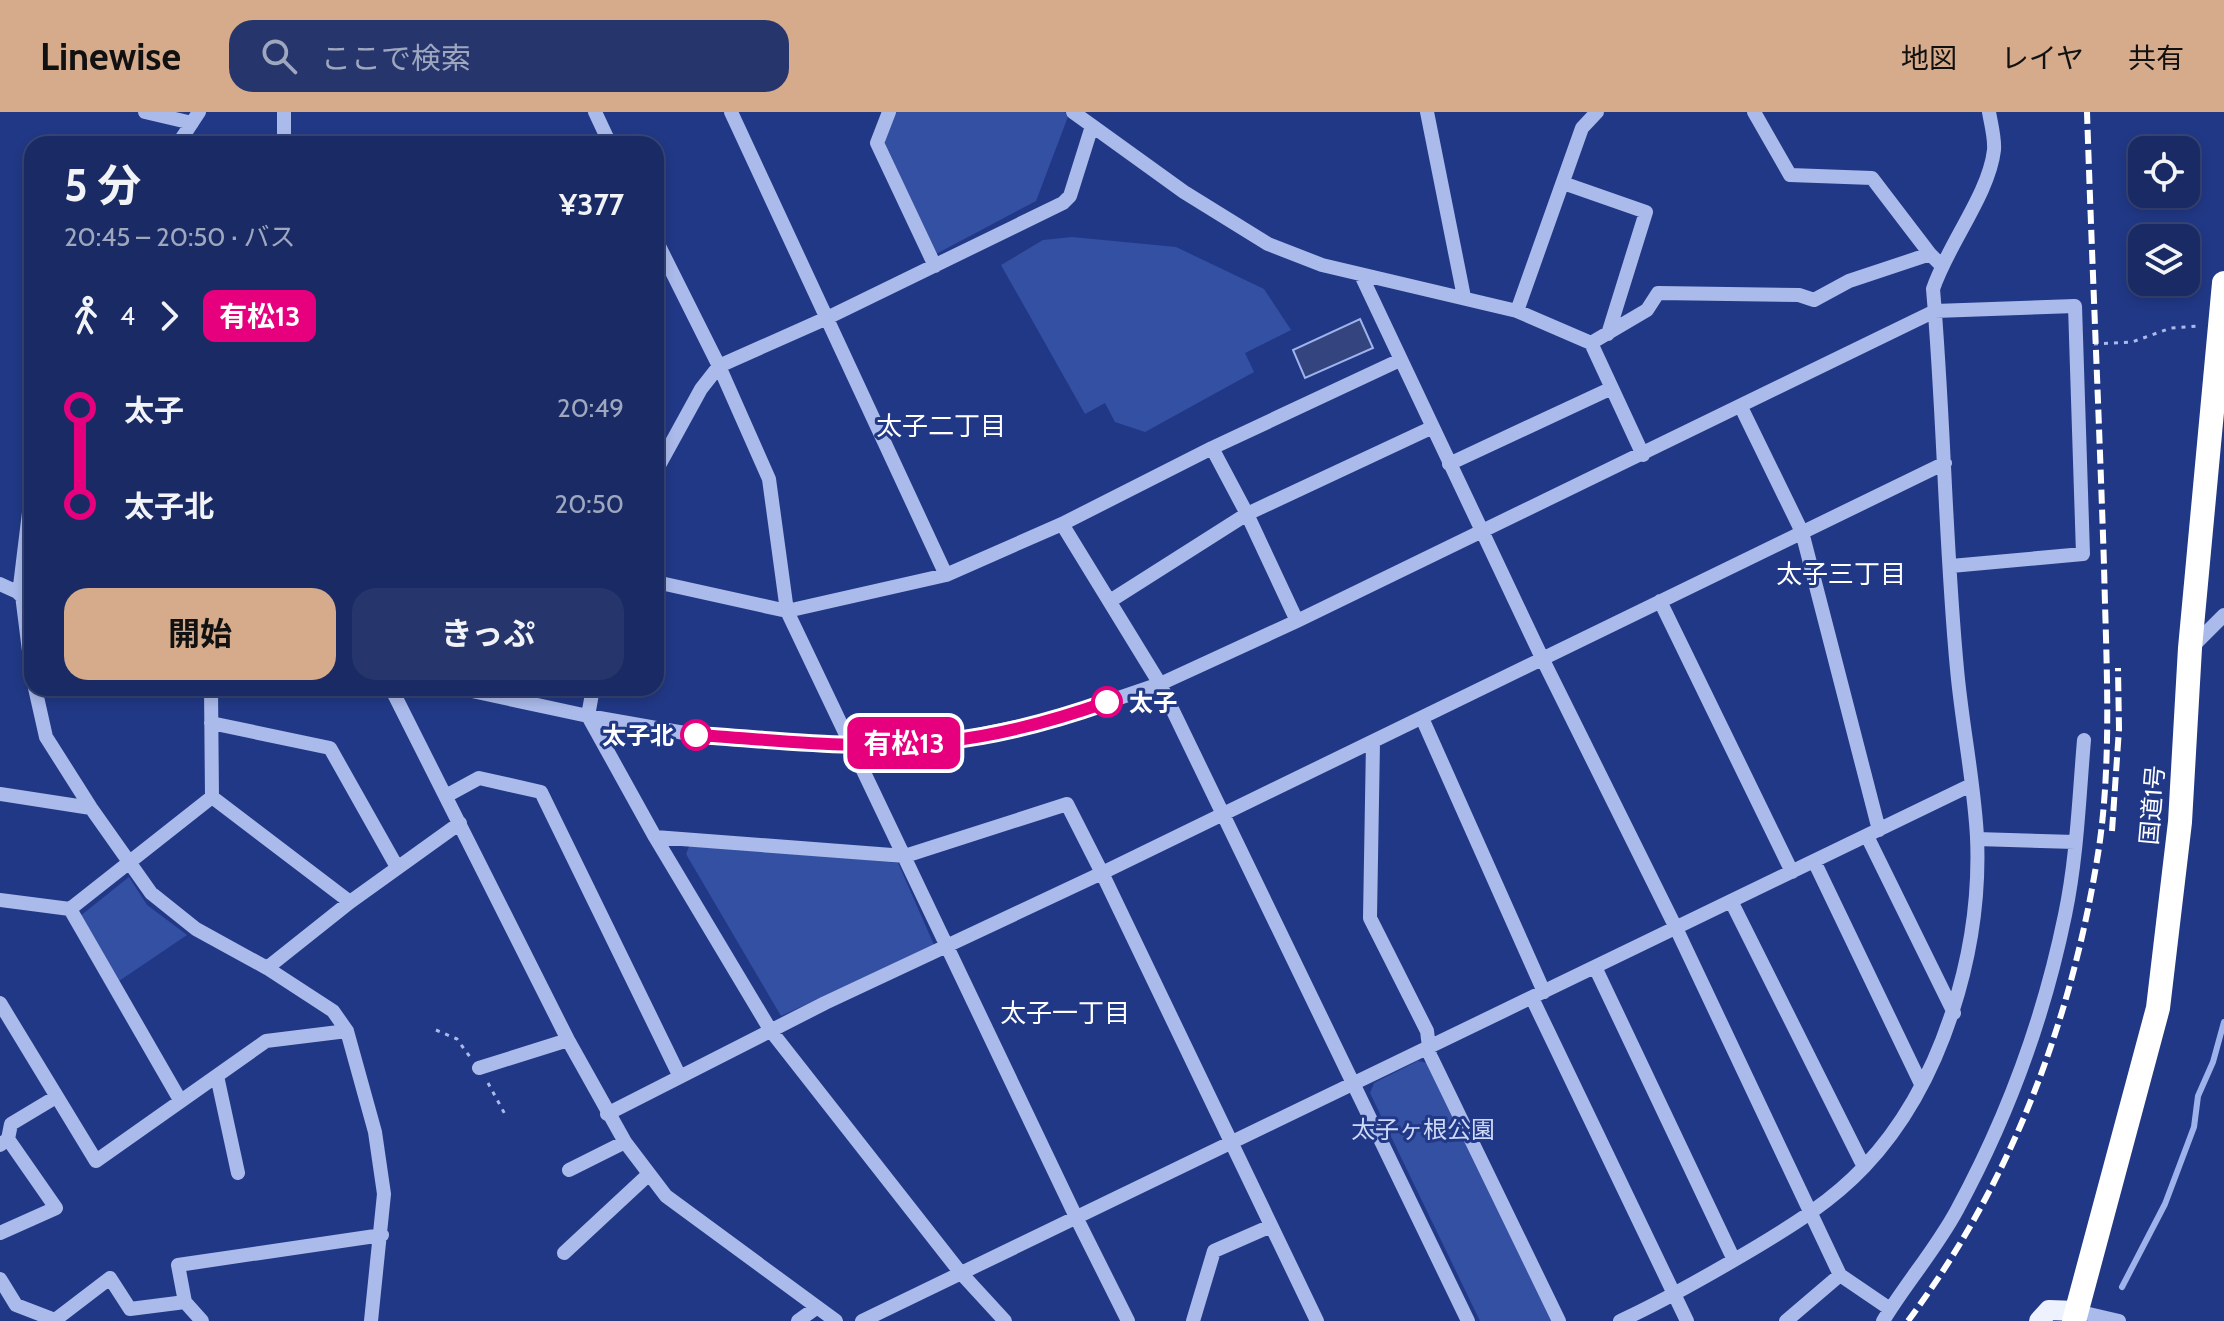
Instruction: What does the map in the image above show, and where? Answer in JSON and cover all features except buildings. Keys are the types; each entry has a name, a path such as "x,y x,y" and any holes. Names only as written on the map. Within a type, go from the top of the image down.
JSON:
{"highway":[{"name":"国道1号","path":"2075,1316 2158,1008 2180,822 2190,648 2224,283"}],"main road":[{"path":"2039,1321 2049,1310 2075,1316"}],"street":[{"path":"145,112 195,118 183,136"},
{"path":"284,112 284,136"},
{"path":"595,112 606,136"},
{"path":"731,112 946,575"},
{"path":"889,112 877,143 935,266"},
{"path":"1073,112 1184,192 1268,244 1322,265 1517,311 1591,343 1643,455"},
{"path":"1427,112 1464,297"},
{"path":"1517,311 1582,128 1597,112"},
{"path":"1754,112 1790,175 1872,178 1941,265"},
{"path":"1620,1321 1674,1296 1811,1214 1864,1167 1896,1128 1921,1084 1954,1013 1972,939 1977,839 1957,670 1933,289 1941,265 1984,183 1994,148 1989,112"},
{"path":"664,456 701,389 719,366 827,318 1063,203 1070,196 1092,126"},
{"path":"1563,183 1646,212 1608,334"},
{"path":"1591,343 1647,310 1658,293 1799,295 1814,300 1849,281 1930,254"},
{"path":"664,256 719,366 769,479 787,611 1128,1321"},
{"path":"1361,275 1431,428 1676,928 1840,1275 1886,1315 1956,1212 2018,1078 2046,997 2066,912 2084,740"},
{"path":"495,696 696,735 851,746 948,741 1060,718 1160,684 1297,621 1935,311 2075,306 2083,554 1951,566"},
{"path":"664,584 787,611 946,575 1062,524 1212,448 1400,360"},
{"path":"1449,464 1612,388"},
{"path":"1741,407 1802,532 1873,833 1954,1013"},
{"path":"1110,601 1247,514 1431,428"},
{"path":"1212,448 1297,621"},
{"path":"607,1114 825,1003 1102,873 1945,463"},
{"path":"1062,524 1160,684 1468,1321"},
{"path":"24,534 14,592 24,638"},
{"path":"1660,601 1792,872"},
{"path":"2190,648 2224,615"},
{"path":"37,696 46,737 151,893 196,929 267,968 333,1011 347,1031 375,1132 384,1194 371,1321"},
{"path":"211,696 212,797"},
{"path":"395,696 568,1040 625,1142 666,1196 836,1321"},
{"path":"592,696 588,716 655,837 771,1031 960,1272 1005,1321"},
{"path":"1422,718 1538,995 1687,1321"},
{"path":"211,723 330,748 397,867"},
{"path":"1373,742 1370,918 1427,1031 1430,1055 1559,1321"},
{"path":"446,796 479,778 541,792 680,1077"},
{"path":"862,1321 1971,785"},
{"path":"0,794 91,808"},
{"path":"0,900 70,909 212,797"},
{"path":"212,797 350,902"},
{"path":"655,837 905,856 1067,804 1317,1321"},
{"path":"267,968 350,902 460,823"},
{"path":"1977,839 2075,842"},
{"path":"1814,861 1921,1084"},
{"path":"1731,901 1864,1167"},
{"path":"70,909 180,1100"},
{"path":"1595,967 1734,1260"},
{"path":"0,1003 96,1161 266,1041 347,1031"},
{"path":"479,1068 568,1040"},
{"path":"217,1076 238,1173"},
{"path":"0,1233 56,1208 4,1142 11,1124 56,1097"},
{"path":"569,1170 625,1142"},
{"path":"564,1253 649,1174"},
{"path":"1193,1321 1214,1251 1271,1226"},
{"path":"202,1321 185,1302 178,1265 382,1235"},
{"path":"1786,1321 1840,1275"},
{"path":"0,1279 16,1305 55,1320 110,1278 130,1309 185,1302"},
{"path":"798,1321 816,1308"},
{"path":"2075,1316 2119,1321"}],"path":[{"path":"2076,345 2132,342 2183,326 2220,329"}],"green space":[{"path":"895,112 1069,114 1036,201 936,254 884,141"},
{"path":"1072,237 1176,247 1264,289 1291,330 1245,353 1254,372 1145,432 1115,422 1105,403 1085,414 1001,265 1043,240"},
{"path":"691,842 898,863 934,945 781,1016 686,854"},
{"path":"129,877 147,905 187,935 119,981 79,917"},
{"name":"太子ヶ根公園","path":"1418,1061 1428,1063 1552,1321 1480,1321 1370,1093 1374,1083"}],"shaded area":[{"path":"1360,319 1373,348 1305,378 1293,350"}],"waterway":[{"path":"2122,1287 2165,1204 2194,1127 2198,1096 2213,1062 2224,1022"}],"railway":[{"path":"1908,1321 1976,1215 2005,1160 2030,1102 2070,983 2097,860 2105,787 2107,675 2087,112"},
{"path":"2112,831 2119,729 2118,668"}],"bus line":[{"name":"有松13","path":"696,735 851,746 948,741 1060,718 1107,702"}],"place":[{"name":"太子","path":"1107,702"},
{"name":"太子北","path":"696,735"}],"district":[{"name":"太子二丁目","path":"941,426"},
{"name":"太子三丁目","path":"1841,574"},
{"name":"太子一丁目","path":"1065,1013"}]}
